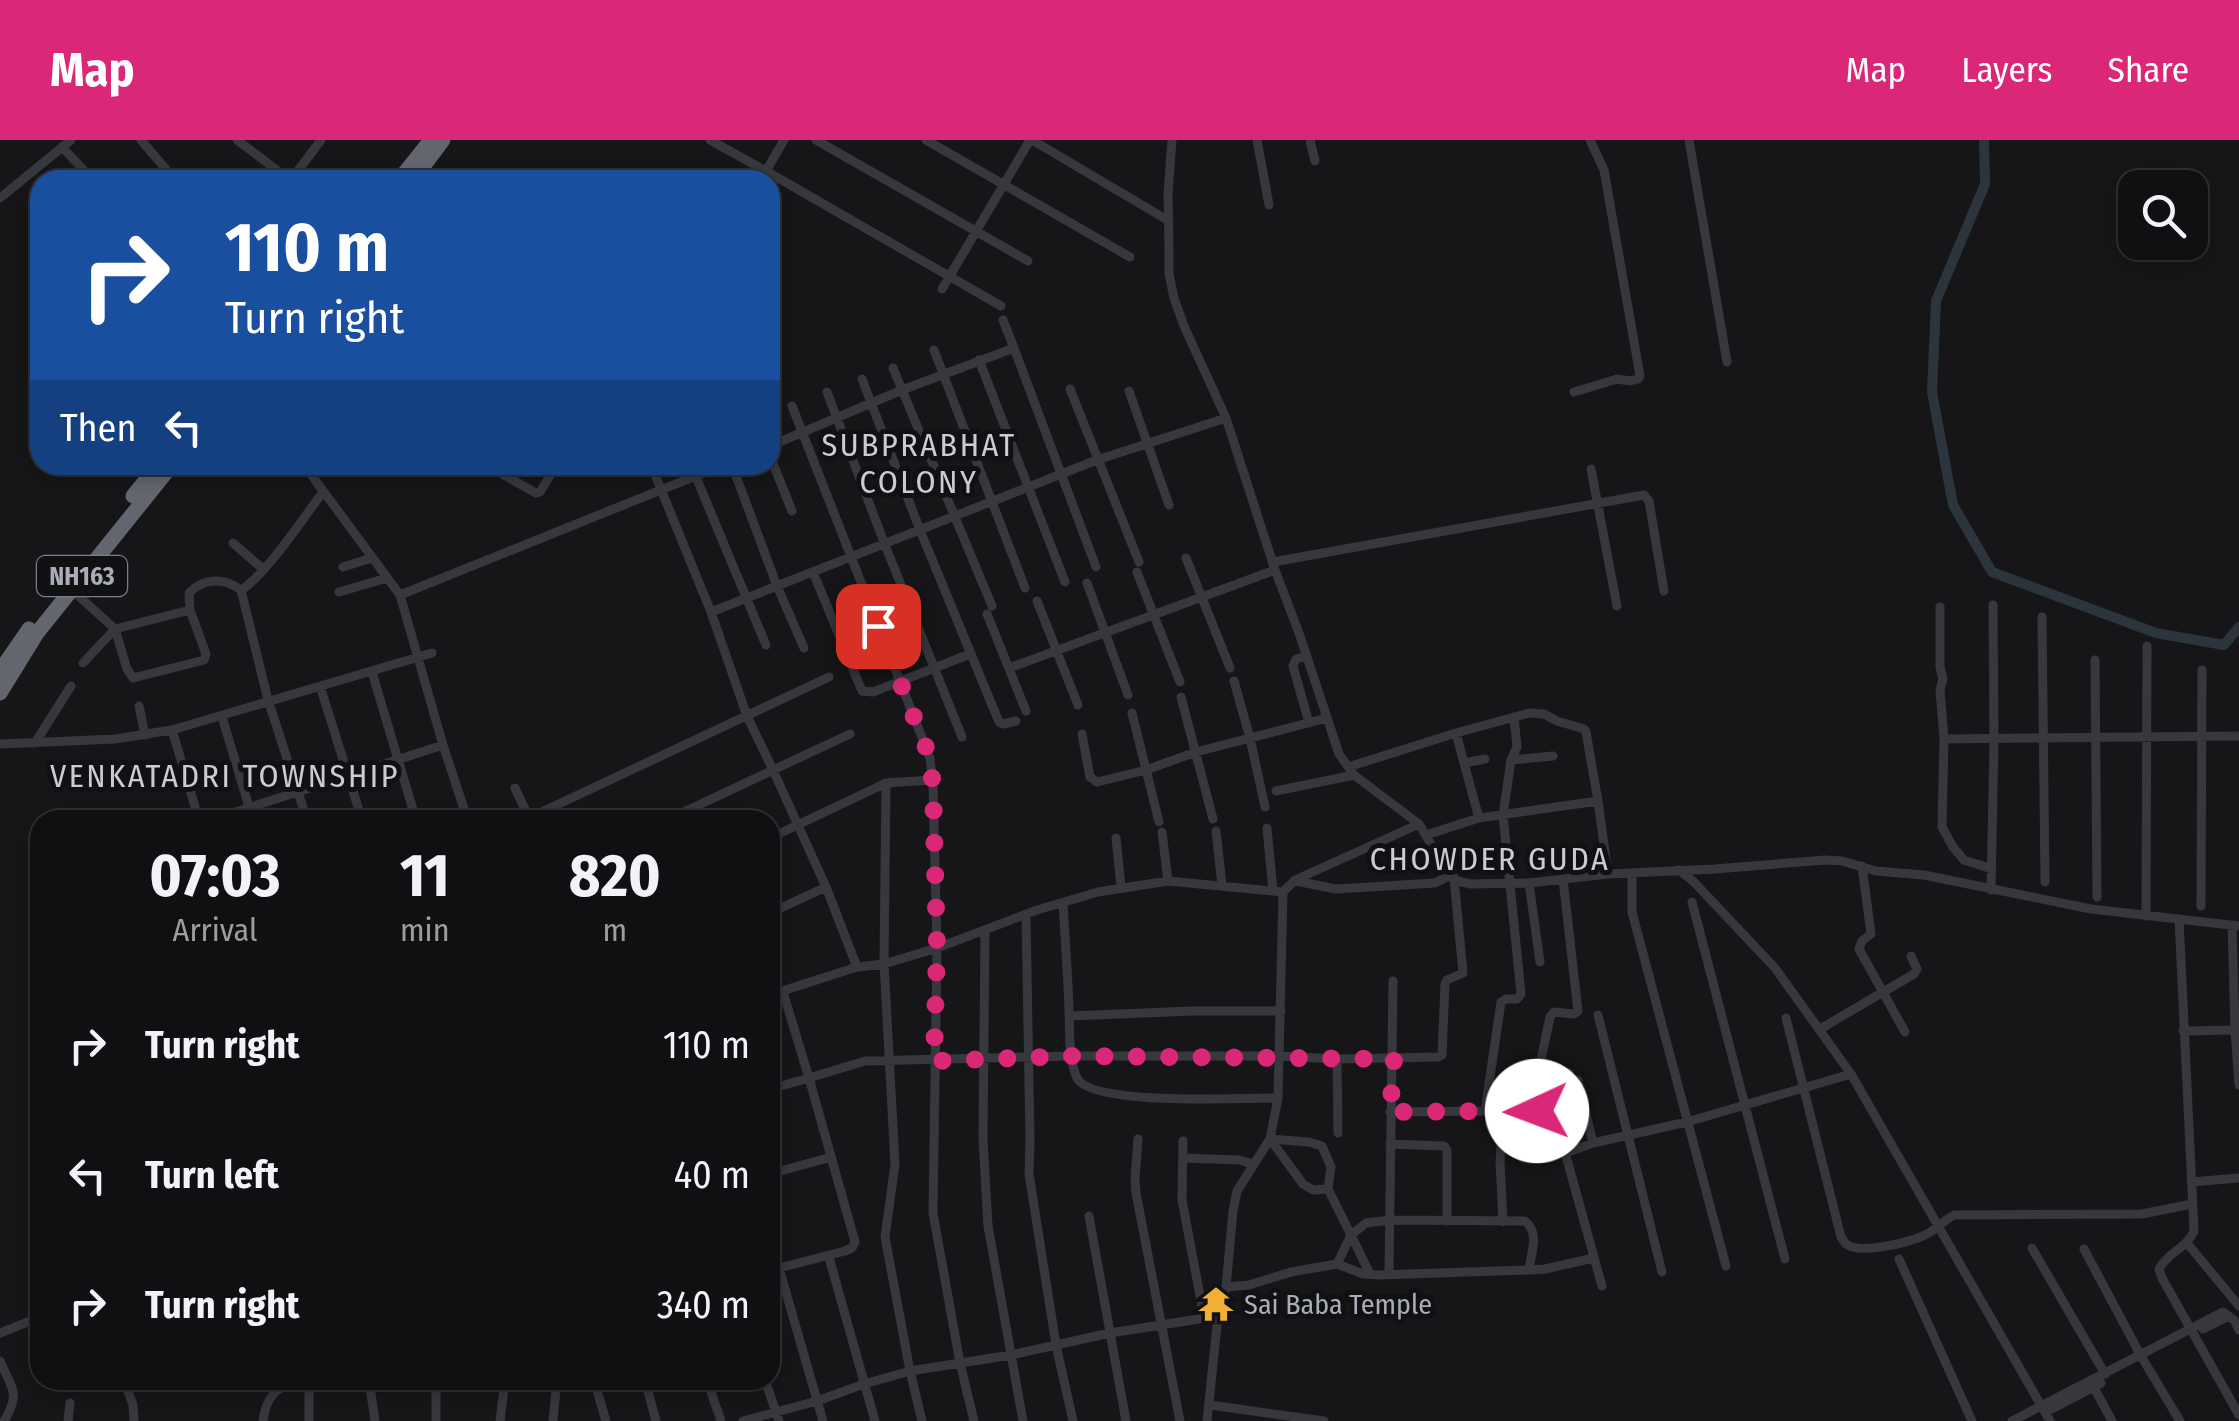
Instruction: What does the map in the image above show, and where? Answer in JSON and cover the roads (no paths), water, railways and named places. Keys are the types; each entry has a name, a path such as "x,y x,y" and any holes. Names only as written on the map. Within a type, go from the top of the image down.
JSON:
{"highway":[{"path":"407,170 431,140"},
{"path":"420,170 443,140"},
{"name":"NH163","path":"0,670 150,475"},
{"name":"NH163","path":"0,693 37,633 164,475"}],"street":[{"path":"141,140 166,170"},
{"path":"238,140 278,170"},
{"path":"298,170 321,140"},
{"path":"710,140 755,170"},
{"path":"767,170 784,140"},
{"path":"816,140 1028,261"},
{"path":"926,140 1130,257"},
{"path":"942,289 1031,140 1169,220"},
{"path":"780,1086 865,1061 1072,1056 1394,1059 1438,1057 1444,1052 1445,984 1463,973 1452,877 1419,824 1351,771 1339,754 1226,418 1174,298 1169,274 1172,140"},
{"path":"1257,140 1269,206"},
{"path":"1310,140 1314,161"},
{"path":"1574,392 1617,379 1638,380 1640,376 1604,170 1590,140"},
{"path":"1689,140 1727,362"},
{"path":"34,170 66,143 86,170"},
{"path":"0,198 30,173"},
{"path":"780,185 1000,306"},
{"path":"1003,320 1096,568"},
{"path":"780,442 1014,348"},
{"path":"934,350 1026,588"},
{"path":"979,360 1065,582"},
{"path":"893,368 954,516 1026,711"},
{"path":"862,379 999,722 1016,721"},
{"path":"1070,389 1180,682"},
{"path":"1128,391 1169,505"},
{"path":"827,392 962,737"},
{"path":"792,406 929,755 937,948 933,1214 974,1421"},
{"path":"711,612 1097,460 1226,418"},
{"path":"1591,468 1617,606"},
{"path":"311,475 400,595 464,808"},
{"path":"504,475 536,493 550,475"},
{"path":"655,475 711,612 748,716 826,887 857,967"},
{"path":"400,595 660,490 685,475"},
{"path":"695,475 766,645"},
{"path":"736,475 804,648"},
{"path":"778,475 792,511"},
{"path":"241,590 263,569 322,492"},
{"path":"1009,668 1202,598 1274,566 1640,495 1650,501 1664,591"},
{"path":"233,543 263,569"},
{"path":"343,567 372,558"},
{"path":"1186,558 1230,668"},
{"path":"814,572 862,691 873,692 970,654"},
{"path":"339,592 387,578"},
{"path":"72,590 115,629 133,678 206,658 188,598 195,586 226,581 241,590 268,700 304,810"},
{"path":"1086,583 1128,695"},
{"path":"1037,601 1078,704"},
{"path":"1991,890 1993,606"},
{"path":"1940,607 1942,827 1964,860 1992,869"},
{"path":"83,663 115,629 190,610"},
{"path":"2042,617 2045,882"},
{"path":"2146,916 2147,646"},
{"path":"0,744 115,739 172,730 432,652"},
{"path":"1307,656 1296,659 1293,666 1309,723"},
{"path":"2095,660 2098,897"},
{"path":"2201,906 2202,670"},
{"path":"372,672 413,810"},
{"path":"547,810 829,677"},
{"path":"1234,681 1266,807"},
{"path":"35,743 71,686"},
{"path":"320,686 359,810"},
{"path":"1182,697 1214,819"},
{"path":"139,706 145,734"},
{"path":"1132,713 1160,826 1168,880"},
{"path":"1276,791 1351,771 1514,716 1544,714 1584,729 1590,744 1608,874"},
{"path":"1485,1111 1501,1002 1506,998 1518,999 1521,994 1504,815 1510,760 1517,748 1514,716"},
{"path":"222,717 250,810"},
{"path":"1082,734 1092,780 1097,782 1327,718"},
{"path":"172,730 196,810"},
{"path":"1456,733 1479,818"},
{"path":"688,810 850,734"},
{"path":"1944,739 2239,736"},
{"path":"260,810 298,792 443,745"},
{"path":"1510,760 1553,756"},
{"path":"1464,763 1485,759"},
{"path":"780,833 886,783 932,780"},
{"path":"886,783 884,964 894,1164 885,1238 922,1421"},
{"path":"515,788 524,810"},
{"path":"1426,835 1479,818 1598,800"},
{"path":"780,993 857,967 884,964 937,948 1026,914 1121,887 1168,880 1278,892 1419,824"},
{"path":"1207,1421 1218,1316 1226,1287 1232,1211 1237,1192 1270,1139 1278,1098 1278,892 1267,828"},
{"path":"1216,831 1222,885"},
{"path":"1116,838 1121,887"},
{"path":"1296,880 1336,889 1436,883 1452,877 1472,884 1529,883 1825,860 2091,908 2235,925 2239,1085"},
{"path":"1862,866 1871,934 1862,941 1860,949 1905,1032"},
{"path":"1679,870 1775,968 1851,1074 2046,1413"},
{"path":"1632,874 1632,912 1726,1266"},
{"path":"1390,1112 1485,1111 1535,1116 1550,1017 1554,1012 1574,1014 1578,1010 1563,879"},
{"path":"1529,883 1540,962"},
{"path":"780,908 826,887"},
{"path":"1063,902 1072,1056 1077,1078 1084,1087 1138,1098 1278,1098"},
{"path":"1692,902 1786,1258"},
{"path":"1026,914 1028,1174 1056,1345 1073,1421"},
{"path":"2179,919 2194,1231 2190,1241 2159,1269 2239,1415"},
{"path":"985,930 982,1058 988,1226 1023,1421"},
{"path":"1820,1029 1916,972 1911,956"},
{"path":"1389,1273 1393,981"},
{"path":"780,1268 852,1248 855,1242 783,992"},
{"path":"1069,1016 1281,1010"},
{"path":"1598,1015 1662,1272"},
{"path":"1786,1018 1845,1243 1874,1247 1916,1239 1954,1215 2142,1214 2192,1204"},
{"path":"2184,1031 2237,1030"},
{"path":"1336,1059 1338,1133"},
{"path":"1539,1070 1574,1076 1593,1143"},
{"path":"1602,1286 1566,1156 1572,1149 1686,1122 1851,1074"},
{"path":"1503,1115 1503,1222"},
{"path":"1138,1139 1136,1194 1180,1421"},
{"path":"1270,1139 1322,1146 1332,1167 1328,1189 1370,1274"},
{"path":"1270,1139 1303,1184 1312,1190 1328,1189"},
{"path":"1183,1141 1182,1200 1204,1317"},
{"path":"1390,1144 1444,1146 1447,1220"},
{"path":"780,1171 832,1157"},
{"path":"1183,1158 1253,1164"},
{"path":"2191,1182 2239,1178"},
{"path":"1089,1216 1126,1421"},
{"path":"1337,1264 1351,1235 1366,1223 1525,1221 1534,1229 1535,1236 1529,1270"},
{"path":"2187,1243 2239,1306"},
{"path":"2032,1248 2105,1374"},
{"path":"2084,1249 2180,1421"},
{"path":"1226,1287 1337,1264 1370,1274 1545,1269 1594,1258"},
{"path":"1898,1259 1972,1421"},
{"path":"830,1260 875,1421"},
{"path":"782,1275 823,1421"},
{"path":"2012,1421 2046,1413 2222,1312 2230,1316 2239,1330"},
{"path":"743,1421 778,1416 864,1384 910,1372 1218,1316"},
{"path":"0,1333 30,1321"},
{"path":"2092,1384 2105,1374 2143,1358"},
{"path":"0,1361 15,1398 4,1421"},
{"path":"2092,1384 2112,1421"},
{"path":"128,1390 134,1421"},
{"path":"263,1421 266,1403 280,1390"},
{"path":"309,1421 310,1390"},
{"path":"370,1390 375,1421"},
{"path":"436,1390 436,1421"},
{"path":"500,1421 504,1390"},
{"path":"553,1421 556,1390"},
{"path":"597,1390 606,1421"},
{"path":"647,1390 656,1421"},
{"path":"710,1390 720,1421"},
{"path":"768,1390 778,1416"},
{"path":"68,1421 70,1404"},
{"path":"1210,1405 1324,1421"}],"waterway":[{"path":"1984,140 1985,184 1936,301 1932,392 1953,505 1992,572 2156,633 2224,645 2239,627"}],"place":[{"name":"Sai Baba Temple","path":"1216,1304"}],"district":[{"name":"SUBPRABHAT COLONY","path":"919,464"},
{"name":"VENKATADRI TOWNSHIP","path":"225,776"},
{"name":"CHOWDER GUDA","path":"1490,859"}]}
